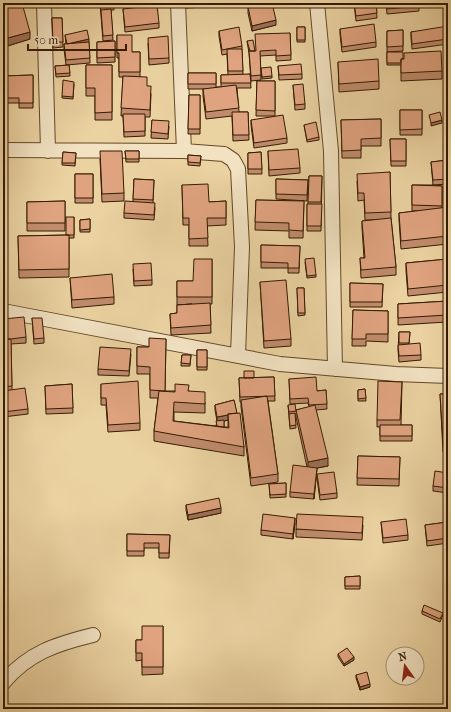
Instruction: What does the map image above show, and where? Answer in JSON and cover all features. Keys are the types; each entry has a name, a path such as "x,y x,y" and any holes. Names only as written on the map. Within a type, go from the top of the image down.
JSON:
{"street":[{"path":"44,3 48,151"},
{"path":"178,3 184,151"},
{"path":"317,3 331,151 335,369"},
{"path":"3,150 184,151 224,154 233,160 238,169 242,247 238,355"},
{"path":"3,311 280,364 448,376"},
{"path":"3,683 12,672 34,656 60,643 93,635"}],"building":[{"path":"16,3 22,3 30,32 4,39 3,7"},
{"path":"100,3 114,3 114,5 100,6"},
{"path":"272,3 276,20 252,26 248,7"},
{"path":"354,3 376,3 377,13 356,16"},
{"path":"387,3 419,3 419,6 387,9"},
{"path":"157,5 159,23 125,27 123,9"},
{"path":"111,9 113,35 103,36 101,10"},
{"path":"52,18 62,18 63,42 53,42"},
{"path":"374,24 376,42 342,47 340,29"},
{"path":"448,26 448,39 412,44 411,32"},
{"path":"239,27 242,46 222,50 219,31"},
{"path":"297,27 305,27 305,40 297,40"},
{"path":"87,30 89,39 67,44 65,35"},
{"path":"403,30 403,46 387,47 387,31"},
{"path":"290,33 291,55 276,56 276,50 260,51 261,75 251,76 249,51 256,51 255,34"},
{"path":"117,35 132,35 132,52 140,52 140,72 119,72"},
{"path":"168,36 169,58 149,59 148,38"},
{"path":"253,40 255,51 250,51 247,41"},
{"path":"115,41 115,57 97,58 97,42"},
{"path":"89,42 90,58 66,60 64,44"},
{"path":"227,49 242,49 243,71 228,71"},
{"path":"441,51 442,71 401,73 401,59 404,59 404,53"},
{"path":"387,52 403,52 403,59 401,59 401,63 387,63"},
{"path":"378,59 379,81 339,84 338,62"},
{"path":"301,64 302,74 279,75 278,66"},
{"path":"69,65 70,73 56,74 55,66"},
{"path":"86,65 112,65 112,112 95,113 95,88 86,88"},
{"path":"271,67 272,76 262,77 261,68"},
{"path":"188,73 216,73 216,84 188,84"},
{"path":"250,74 251,83 221,83 221,75"},
{"path":"33,75 33,103 19,103 19,98 3,98 3,76"},
{"path":"123,76 147,77 147,86 151,86 150,110 121,108"},
{"path":"63,80 74,82 73,97 62,96"},
{"path":"257,81 275,81 275,111 256,110"},
{"path":"303,84 305,104 295,105 293,85"},
{"path":"236,85 239,108 206,112 203,89"},
{"path":"189,95 200,95 200,129 188,129"},
{"path":"400,110 422,110 422,129 400,130"},
{"path":"232,112 248,112 249,135 233,135"},
{"path":"440,112 442,120 431,123 429,115"},
{"path":"123,114 145,114 145,131 124,132"},
{"path":"283,115 287,138 254,143 251,120"},
{"path":"381,119 381,138 361,139 361,150 342,151 341,120"},
{"path":"152,120 169,121 168,134 151,132"},
{"path":"316,122 319,137 307,140 304,125"},
{"path":"390,139 406,139 406,161 391,161"},
{"path":"298,149 300,168 269,170 268,151"},
{"path":"100,151 122,151 124,193 102,194"},
{"path":"125,151 139,151 139,159 126,159"},
{"path":"63,152 76,153 75,163 62,163"},
{"path":"261,152 262,169 248,169 248,153"},
{"path":"188,155 201,156 200,163 188,162"},
{"path":"448,160 448,179 433,180 431,162"},
{"path":"390,172 391,212 365,213 364,193 358,193 357,174"},
{"path":"75,174 93,174 93,198 75,198"},
{"path":"309,176 322,176 321,202 308,202"},
{"path":"134,179 154,180 153,200 133,199"},
{"path":"276,179 308,180 307,195 276,194"},
{"path":"208,184 209,202 226,201 226,218 207,218 208,238 189,239 189,218 183,218 182,185"},
{"path":"412,185 442,186 442,206 412,205"},
{"path":"256,200 304,201 303,231 289,230 289,223 255,222"},
{"path":"65,201 65,223 27,223 27,202"},
{"path":"125,201 155,203 154,215 124,213"},
{"path":"307,204 322,204 321,226 307,226"},
{"path":"448,207 448,236 401,241 399,213"},
{"path":"66,217 74,217 74,235 66,235"},
{"path":"391,218 396,267 361,270 360,258 365,258 362,221"},
{"path":"90,219 90,229 80,230 80,220"},
{"path":"69,235 69,269 19,270 18,236"},
{"path":"3,240 5,240 6,263 3,263"},
{"path":"261,245 300,246 299,268 288,268 288,263 261,262"},
{"path":"314,258 316,275 307,276 305,259"},
{"path":"194,259 212,259 212,297 177,297 177,281 193,281"},
{"path":"448,259 448,285 408,289 406,263"},
{"path":"151,263 152,280 134,281 133,264"},
{"path":"112,274 114,297 72,300 70,278"},
{"path":"286,280 291,339 264,341 260,282"},
{"path":"350,283 383,284 382,302 350,302"},
{"path":"297,288 304,288 305,313 298,313"},
{"path":"448,301 448,331 447,315 398,318 398,304"},
{"path":"210,303 211,325 171,328 170,314 177,313 177,305"},
{"path":"353,310 388,311 388,334 366,334 366,339 352,339"},
{"path":"24,317 26,337 3,339 3,319"},
{"path":"32,318 42,318 44,338 34,339"},
{"path":"399,332 410,332 409,343 399,343"},
{"path":"149,338 166,339 165,391 150,390 150,367 137,366 137,347 149,347"},
{"path":"3,339 11,339 12,386 3,387"},
{"path":"420,343 421,355 399,356 398,345"},
{"path":"100,347 131,349 129,371 98,369"},
{"path":"197,350 207,350 207,367 197,367"},
{"path":"182,355 191,355 190,364 181,363"},
{"path":"244,371 254,371 254,378 244,378"},
{"path":"274,377 275,396 240,397 239,378"},
{"path":"316,377 317,391 326,390 327,404 309,405 308,398 290,399 289,379"},
{"path":"138,381 140,423 108,425 106,398 101,398 101,384"},
{"path":"378,381 402,382 400,420 377,420"},
{"path":"72,384 73,408 46,409 45,386"},
{"path":"175,384 189,385 188,391 205,392 205,404 174,402 173,421 229,428 228,414 240,413 244,447 154,431 159,391 175,392"},
{"path":"25,388 28,409 3,412 3,391"},
{"path":"365,389 366,398 358,399 358,390"},
{"path":"440,394 448,394 448,442 443,442"},
{"path":"267,396 278,474 251,478 241,400"},
{"path":"234,400 237,413 217,417 215,405"},
{"path":"295,404 296,411 289,412 288,405"},
{"path":"315,405 328,458 308,462 296,410"},
{"path":"295,413 296,425 290,426 289,414"},
{"path":"224,420 224,427 217,426 216,421"},
{"path":"380,425 412,425 412,436 380,436"},
{"path":"358,456 400,457 399,479 357,478"},
{"path":"293,465 317,468 314,494 290,492"},
{"path":"435,471 448,473 448,488 433,486"},
{"path":"334,472 337,493 320,495 317,474"},
{"path":"286,483 286,494 270,495 269,484"},
{"path":"219,498 221,508 188,515 186,505"},
{"path":"263,514 295,518 293,534 261,530"},
{"path":"297,514 363,517 362,533 296,529"},
{"path":"406,519 408,535 383,538 381,522"},
{"path":"448,522 448,538 427,541 425,525"},
{"path":"127,534 170,535 169,553 159,553 159,543 144,543 144,551 127,551"},
{"path":"360,576 360,586 345,586 345,577"},
{"path":"424,605 443,613 440,619 422,611"},
{"path":"142,626 163,626 163,667 142,667 142,653 136,653 136,640 142,640"},
{"path":"347,648 354,657 344,664 338,654"},
{"path":"367,672 370,684 360,687 356,675"}]}
